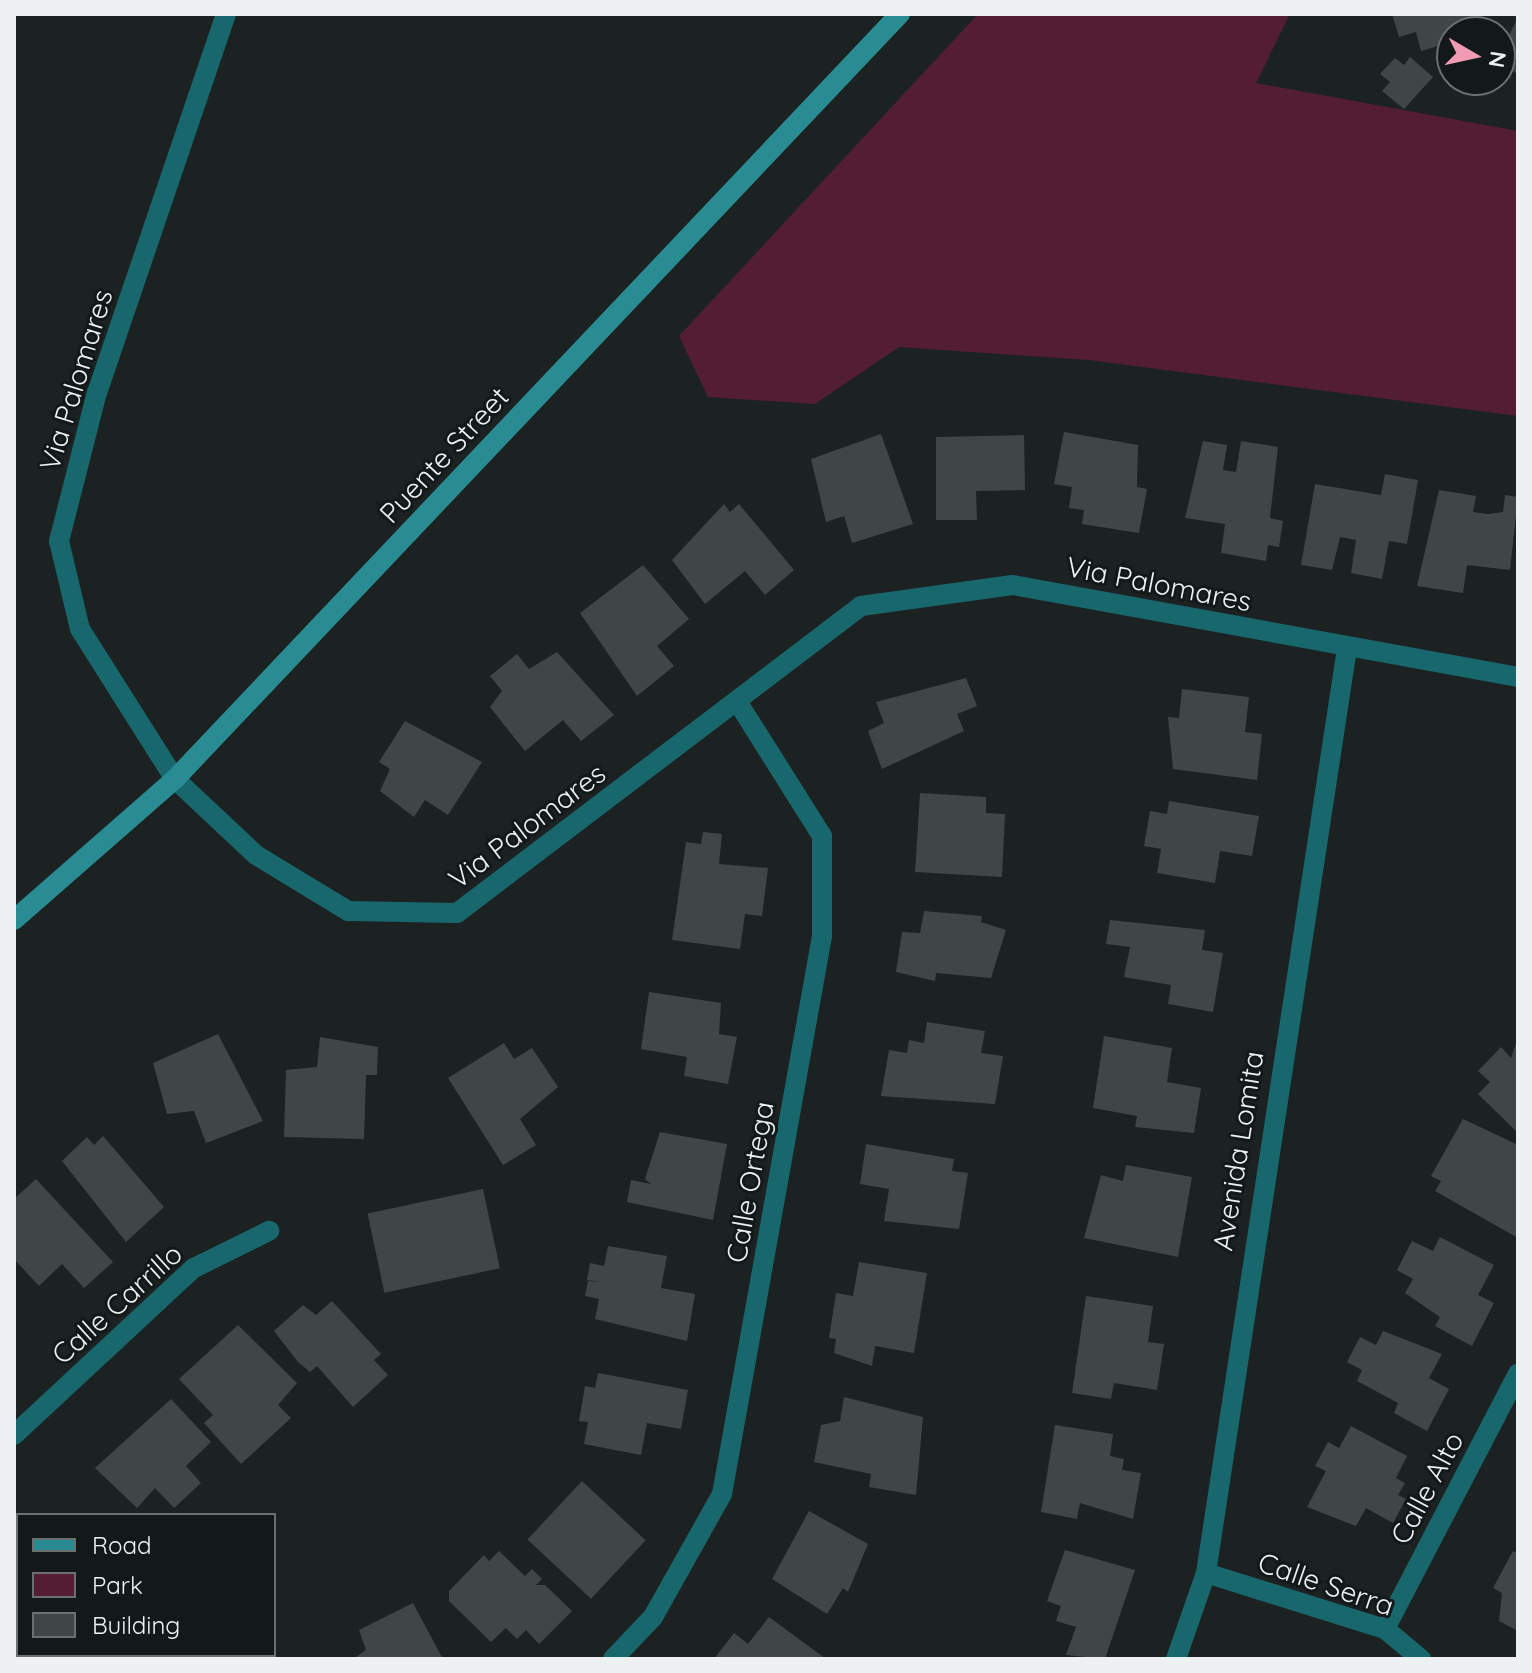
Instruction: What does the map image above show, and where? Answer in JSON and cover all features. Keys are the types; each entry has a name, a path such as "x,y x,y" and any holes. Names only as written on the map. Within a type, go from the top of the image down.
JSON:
{"street":[{"name":"Via Palomares","path":"226,14 97,392 59,541 80,629 175,779 256,855 348,911 457,913 739,704 861,606 1013,585 1518,677"},
{"name":"Puente Street","path":"14,920 175,779 900,14"},
{"name":"Avenida Lomita","path":"1176,1659 1206,1573 1347,648"},
{"name":"Calle Ortega","path":"613,1659 653,1617 722,1494 822,936 822,836 739,704"},
{"name":"Calle Carrillo","path":"14,1435 194,1268 269,1231"},
{"name":"Calle Alto","path":"1385,1629 1518,1374"},
{"name":"Calle Serra","path":"1206,1573 1385,1629 1421,1659"}],"green space":[{"path":"978,14 1290,14 1256,83 1518,131 1518,416 1089,360 899,347 815,404 708,397 679,336"}],"building":[{"path":"1392,14 1488,14 1436,16 1436,47 1421,51 1416,32 1399,37"},
{"path":"1518,17 1518,74 1516,73"},
{"path":"1410,57 1433,77 1404,109 1382,91 1390,82 1380,74 1395,58 1404,65"},
{"path":"1064,432 1138,445 1137,487 1147,489 1139,533 1082,524 1084,510 1069,508 1072,487 1054,484"},
{"path":"881,434 913,524 852,543 844,516 826,522 811,459"},
{"path":"1024,435 1025,490 976,491 977,520 936,520 936,437"},
{"path":"1203,441 1227,445 1223,470 1236,472 1241,441 1278,447 1270,518 1283,521 1279,547 1268,545 1266,561 1221,553 1225,524 1185,518"},
{"path":"1385,474 1418,480 1407,544 1389,541 1382,579 1351,573 1356,540 1340,537 1332,570 1301,565 1315,484 1381,495"},
{"path":"1439,490 1476,496 1473,512 1488,514 1503,512 1505,495 1518,497 1510,570 1467,565 1463,593 1417,586"},
{"path":"724,504 730,512 739,504 794,570 765,595 745,571 705,604 672,560"},
{"path":"643,565 689,619 657,646 674,666 637,696 580,613"},
{"path":"557,652 614,715 581,741 563,720 525,751 490,707 502,691 490,676 517,654 529,669"},
{"path":"966,678 977,706 957,714 964,731 882,769 868,731 884,723 876,702"},
{"path":"1182,689 1249,697 1245,732 1262,734 1257,780 1173,769 1168,717 1179,718"},
{"path":"405,721 482,762 448,815 425,800 414,817 380,791 390,769 379,762"},
{"path":"920,793 986,797 986,813 1005,814 1002,877 915,872"},
{"path":"1169,801 1259,816 1252,856 1220,851 1215,883 1157,873 1161,849 1144,846 1150,811 1167,814"},
{"path":"703,832 722,834 719,864 768,868 762,916 745,914 740,949 672,940 686,842 701,844"},
{"path":"924,911 982,916 981,922 1006,930 991,978 936,973 935,981 896,972 902,932 920,933"},
{"path":"1110,920 1205,930 1202,950 1223,953 1213,1012 1168,1004 1171,985 1124,977 1130,947 1106,944"},
{"path":"649,992 721,1003 719,1034 737,1037 728,1084 684,1076 687,1057 641,1049"},
{"path":"927,1022 985,1031 981,1053 1003,1056 995,1104 881,1096 889,1050 907,1053 909,1040 924,1043"},
{"path":"218,1034 263,1121 206,1143 194,1111 167,1114 153,1063"},
{"path":"1104,1036 1172,1048 1167,1082 1201,1088 1194,1133 1135,1127 1137,1116 1093,1108"},
{"path":"320,1037 378,1047 377,1075 366,1075 364,1139 284,1137 286,1070 317,1067"},
{"path":"1518,1037 1518,1133 1478,1094 1490,1082 1478,1071 1501,1047 1511,1058"},
{"path":"504,1043 514,1059 532,1048 558,1087 520,1119 536,1145 503,1165 448,1078"},
{"path":"1463,1119 1518,1145 1518,1238 1435,1191 1441,1181 1431,1176"},
{"path":"660,1132 727,1144 713,1220 627,1202 631,1180 651,1184 645,1179"},
{"path":"103,1136 164,1207 126,1242 62,1161 87,1137 94,1145"},
{"path":"866,1144 954,1159 952,1171 968,1173 959,1229 884,1221 889,1189 860,1184"},
{"path":"1126,1165 1192,1177 1178,1257 1084,1238 1101,1175 1123,1181"},
{"path":"36,1179 113,1262 84,1288 62,1264 39,1286 14,1259 14,1199"},
{"path":"483,1189 500,1268 384,1293 368,1214"},
{"path":"1440,1237 1494,1265 1478,1295 1494,1303 1472,1346 1435,1326 1440,1317 1405,1293 1413,1279 1397,1270 1412,1241 1433,1251"},
{"path":"608,1246 667,1256 661,1288 695,1294 687,1341 595,1319 599,1299 585,1296 588,1281 601,1282 587,1280 590,1263 604,1266"},
{"path":"859,1262 927,1273 914,1353 875,1346 872,1366 834,1353 836,1339 829,1338 836,1293 853,1296"},
{"path":"1086,1296 1153,1306 1148,1342 1164,1344 1157,1390 1114,1383 1111,1399 1072,1393"},
{"path":"332,1301 381,1354 374,1360 388,1375 353,1407 317,1366 310,1372 298,1362 274,1331 303,1305 316,1315"},
{"path":"238,1325 297,1383 278,1405 291,1418 241,1464 204,1423 213,1415 179,1379"},
{"path":"1383,1331 1442,1354 1429,1378 1449,1389 1427,1431 1394,1413 1398,1403 1357,1381 1362,1370 1347,1362 1360,1337 1376,1345"},
{"path":"598,1373 688,1390 681,1429 647,1423 641,1455 584,1444 588,1422 579,1421 585,1386 595,1388"},
{"path":"844,1397 923,1417 916,1495 869,1487 871,1474 814,1462 821,1425 840,1421"},
{"path":"171,1399 211,1442 186,1466 201,1483 174,1508 155,1488 137,1508 95,1468"},
{"path":"1055,1425 1113,1434 1110,1456 1124,1459 1122,1470 1141,1473 1133,1519 1080,1503 1077,1519 1041,1512"},
{"path":"1351,1426 1407,1456 1396,1478 1405,1483 1398,1495 1406,1499 1393,1523 1366,1508 1356,1526 1307,1507 1326,1471 1315,1466 1328,1442 1339,1448"},
{"path":"582,1481 646,1540 591,1599 527,1540"},
{"path":"809,1511 868,1544 848,1592 843,1588 827,1614 772,1579"},
{"path":"16,1549 16,1632 14,1632"},
{"path":"1065,1550 1135,1570 1105,1659 1066,1655 1076,1627 1056,1621 1061,1606 1047,1601"},
{"path":"499,1551 525,1576 532,1569 542,1579 536,1585 545,1585 572,1611 539,1644 526,1630 517,1639 506,1628 491,1642 449,1601 449,1591 484,1555 489,1561"},
{"path":"1513,1551 1518,1553 1518,1631 1499,1621 1502,1593 1493,1588"},
{"path":"413,1603 443,1659 353,1659 366,1650 359,1630"},
{"path":"769,1617 826,1659 714,1659 734,1633 748,1644"}]}
